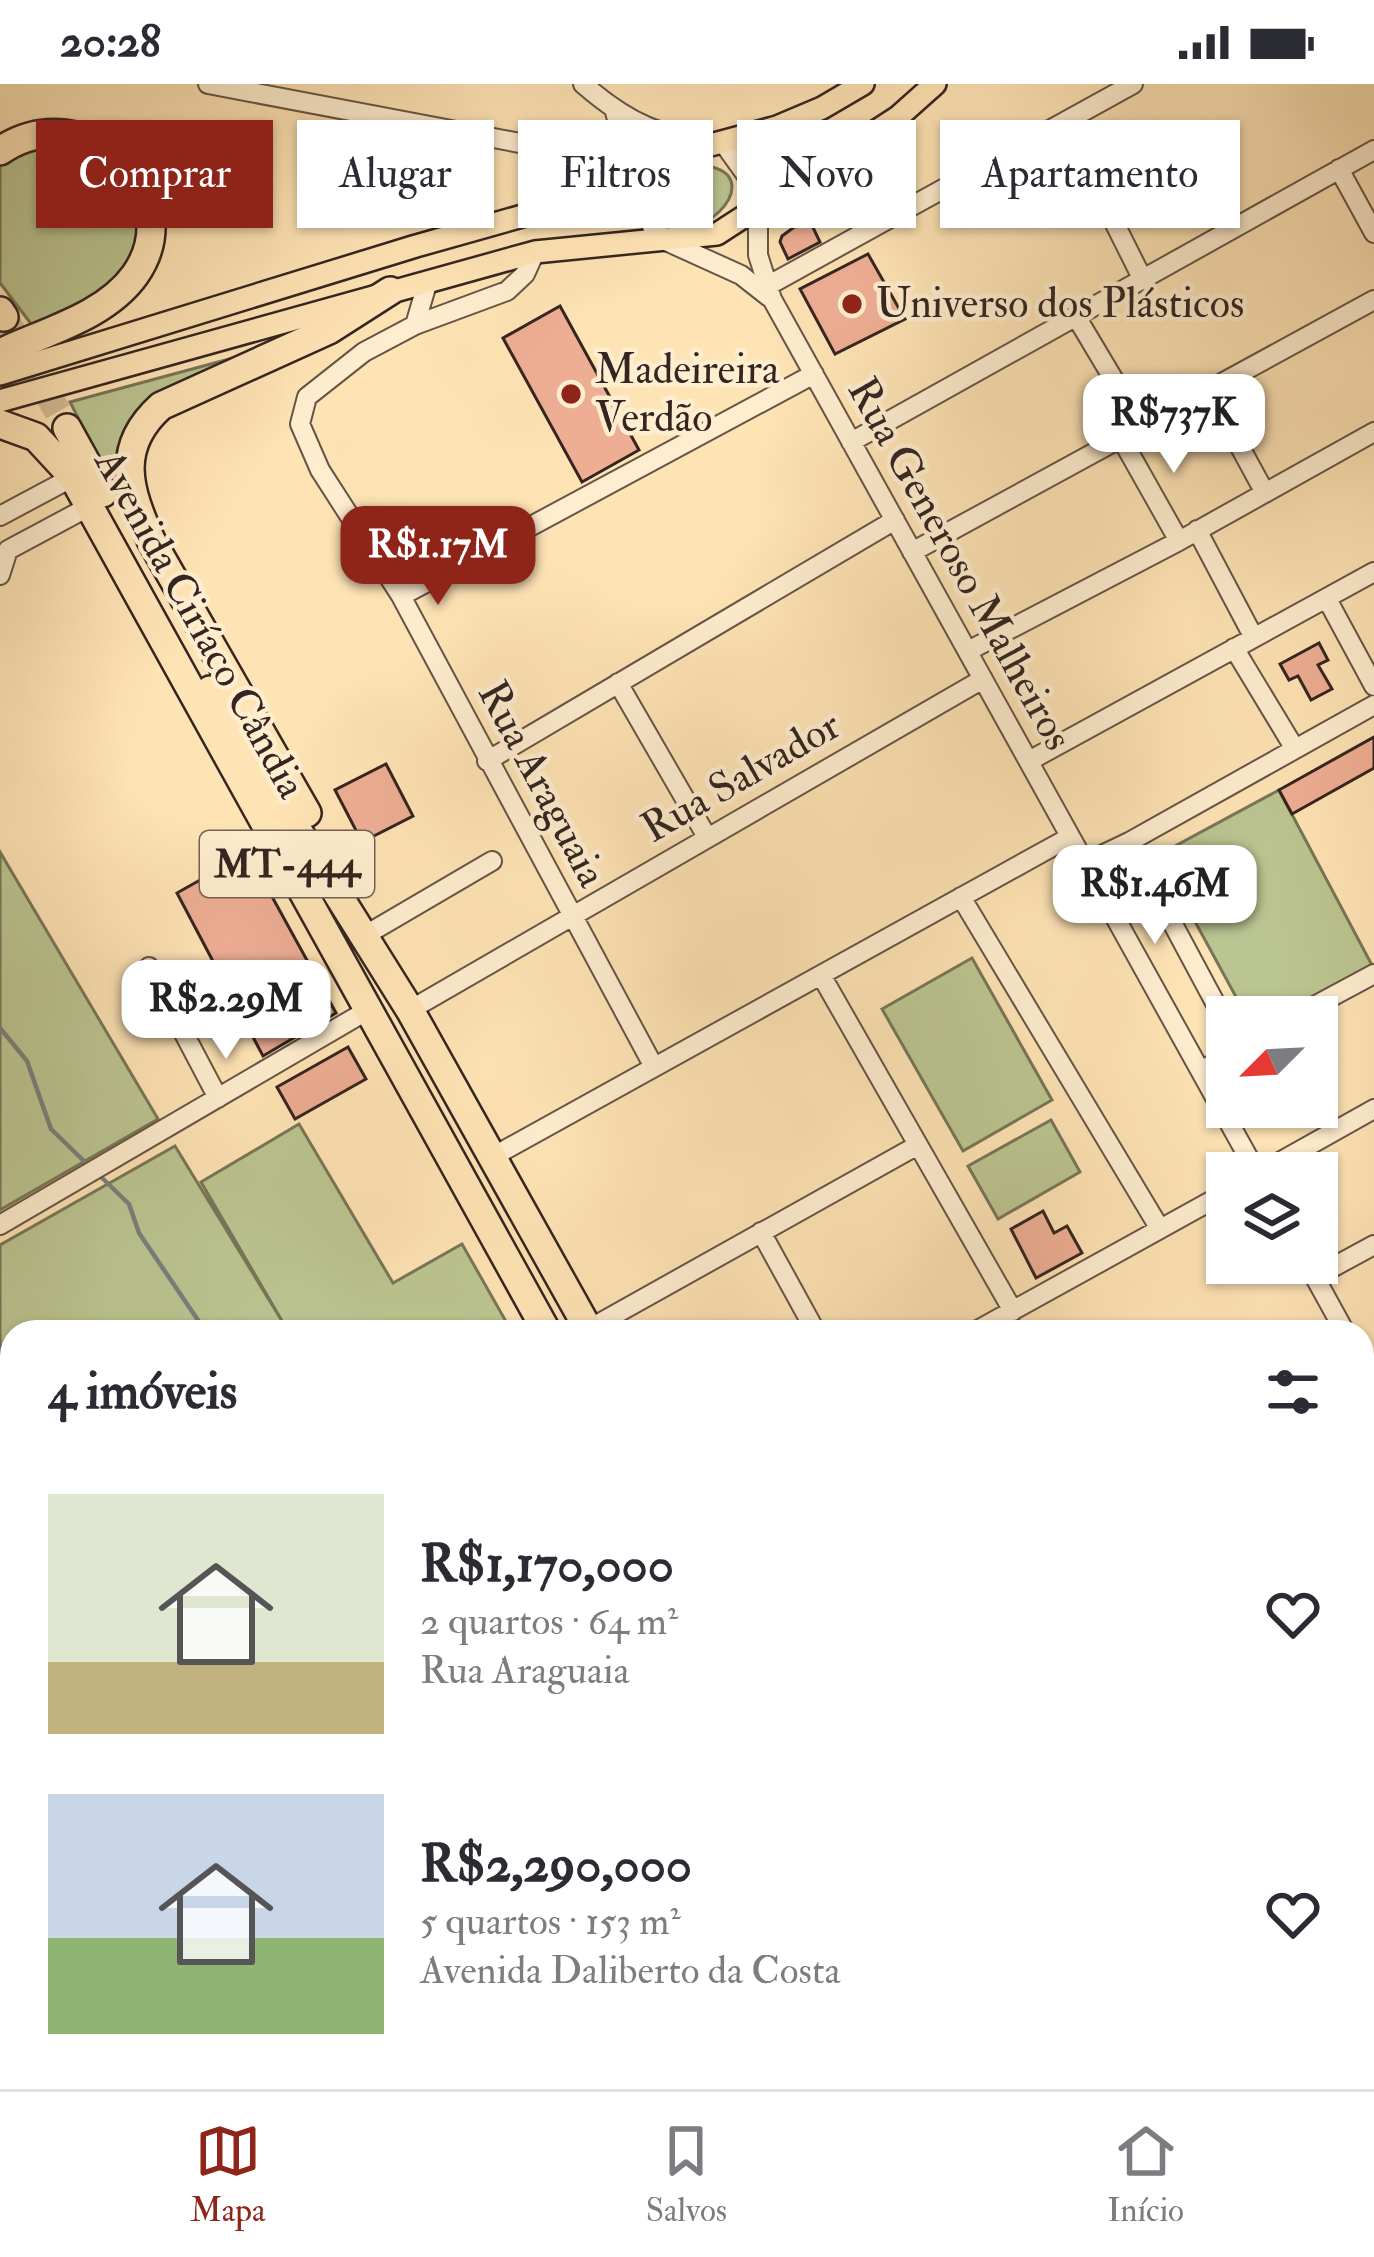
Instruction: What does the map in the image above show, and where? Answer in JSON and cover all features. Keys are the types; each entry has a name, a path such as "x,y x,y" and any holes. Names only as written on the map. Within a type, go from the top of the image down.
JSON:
{"highway":[{"path":"0,151 49,132 93,140 124,164 140,184 151,231 135,275 118,292 75,319 0,353"},
{"name":"MT-444","path":"390,291 329,329 160,406 136,438 130,494 151,540 339,868 390,978 584,1320"},
{"name":"Avenida Ciríaco Cândia","path":"0,424 36,437 73,477 541,1320"},
{"path":"67,428 215,698 390,978"}],"main road":[{"path":"713,146 822,108 863,84"},
{"path":"893,120 934,84"},
{"path":"0,374 518,217"},
{"path":"0,401 535,251 666,241 717,233 737,221"}],"street":[{"path":"208,84 518,146"},
{"path":"583,84 615,112 651,131 724,144 737,162"},
{"path":"1068,120 1133,84"},
{"path":"615,112 618,120"},
{"path":"851,442 1374,150"},
{"path":"1339,169 1374,233"},
{"path":"767,291 940,193"},
{"path":"656,228 666,241 767,291"},
{"path":"758,228 758,255 767,291"},
{"path":"1117,228 1143,280"},
{"name":"Rua Araguaia","path":"535,251 525,274 507,291 415,325 364,352 307,398 300,424 320,470 401,596 654,1067"},
{"path":"415,325 427,284"},
{"name":"Rua Generoso Malheiros","path":"767,291 1246,1152"},
{"path":"912,552 1374,300"},
{"path":"1077,318 1142,427"},
{"path":"401,596 814,374"},
{"path":"1209,390 1265,493"},
{"path":"968,651 1374,432"},
{"path":"1121,438 1253,636"},
{"path":"0,516 73,477"},
{"path":"0,575 8,550 90,506"},
{"path":"487,761 895,520"},
{"path":"1029,761 1374,572"},
{"path":"1328,599 1374,686"},
{"path":"1234,648 1294,749"},
{"name":"Rua Salvador","path":"410,1010 983,679"},
{"path":"618,683 707,837"},
{"path":"1085,863 1374,705"},
{"path":"494,1156 1070,837"},
{"path":"1129,842 1212,996"},
{"path":"369,932 492,861"},
{"path":"962,897 1160,1229"},
{"path":"149,967 218,1098"},
{"path":"1333,996 1374,974"},
{"path":"821,975 1013,1311"},
{"path":"0,1225 368,1010"},
{"path":"1201,1072 1206,1069"},
{"path":"1296,1152 1374,1109"},
{"path":"609,1320 918,1145"},
{"path":"996,1320 1206,1204"},
{"path":"761,1232 809,1320"},
{"path":"1338,1259 1374,1245"},
{"path":"1318,1284 1338,1320"}],"green space":[{"path":"34,147 36,228 137,228 131,257 112,281 80,303 32,325 0,283 0,162"},
{"path":"713,169 725,173 732,185 713,216"},
{"path":"244,355 185,381 117,475 121,502 70,402"},
{"path":"1279,790 1373,967 1325,996 1236,996 1162,861 1164,852"},
{"path":"0,852 158,1119 0,1210"},
{"path":"972,958 1052,1100 963,1151 882,1009"},
{"path":"1051,1120 1080,1172 998,1219 968,1166"},
{"path":"299,1124 393,1283 462,1244 505,1320 282,1320 201,1182"},
{"path":"175,1146 281,1320 0,1320 0,1245"}],"building":[{"path":"793,228 813,228 820,242 788,259 782,236"},
{"name":"Universo dos Plásticos","path":"868,254 905,319 835,354 800,289"},
{"name":"Madeireira Verdão","path":"560,306 639,450 582,482 503,338"},
{"path":"1319,643 1328,660 1318,665 1332,689 1311,700 1298,676 1289,680 1280,664"},
{"path":"1374,737 1374,768 1292,814 1279,790"},
{"path":"386,764 413,816 362,842 335,790"},
{"path":"248,853 336,1013 263,1056 177,893"},
{"path":"348,1047 366,1079 295,1119 277,1087"},
{"path":"1043,1211 1054,1233 1067,1226 1082,1253 1036,1278 1011,1229"}],"waterway":[{"path":"0,1028 27,1061 51,1129 89,1166"},
{"path":"98,1174 129,1204 139,1233 198,1320"}],"tunnel":[{"path":"4,317 67,428"}],"place":[{"name":"Universo dos Plásticos","path":"852,304"},
{"name":"Madeireira Verdão","path":"571,394"}]}
